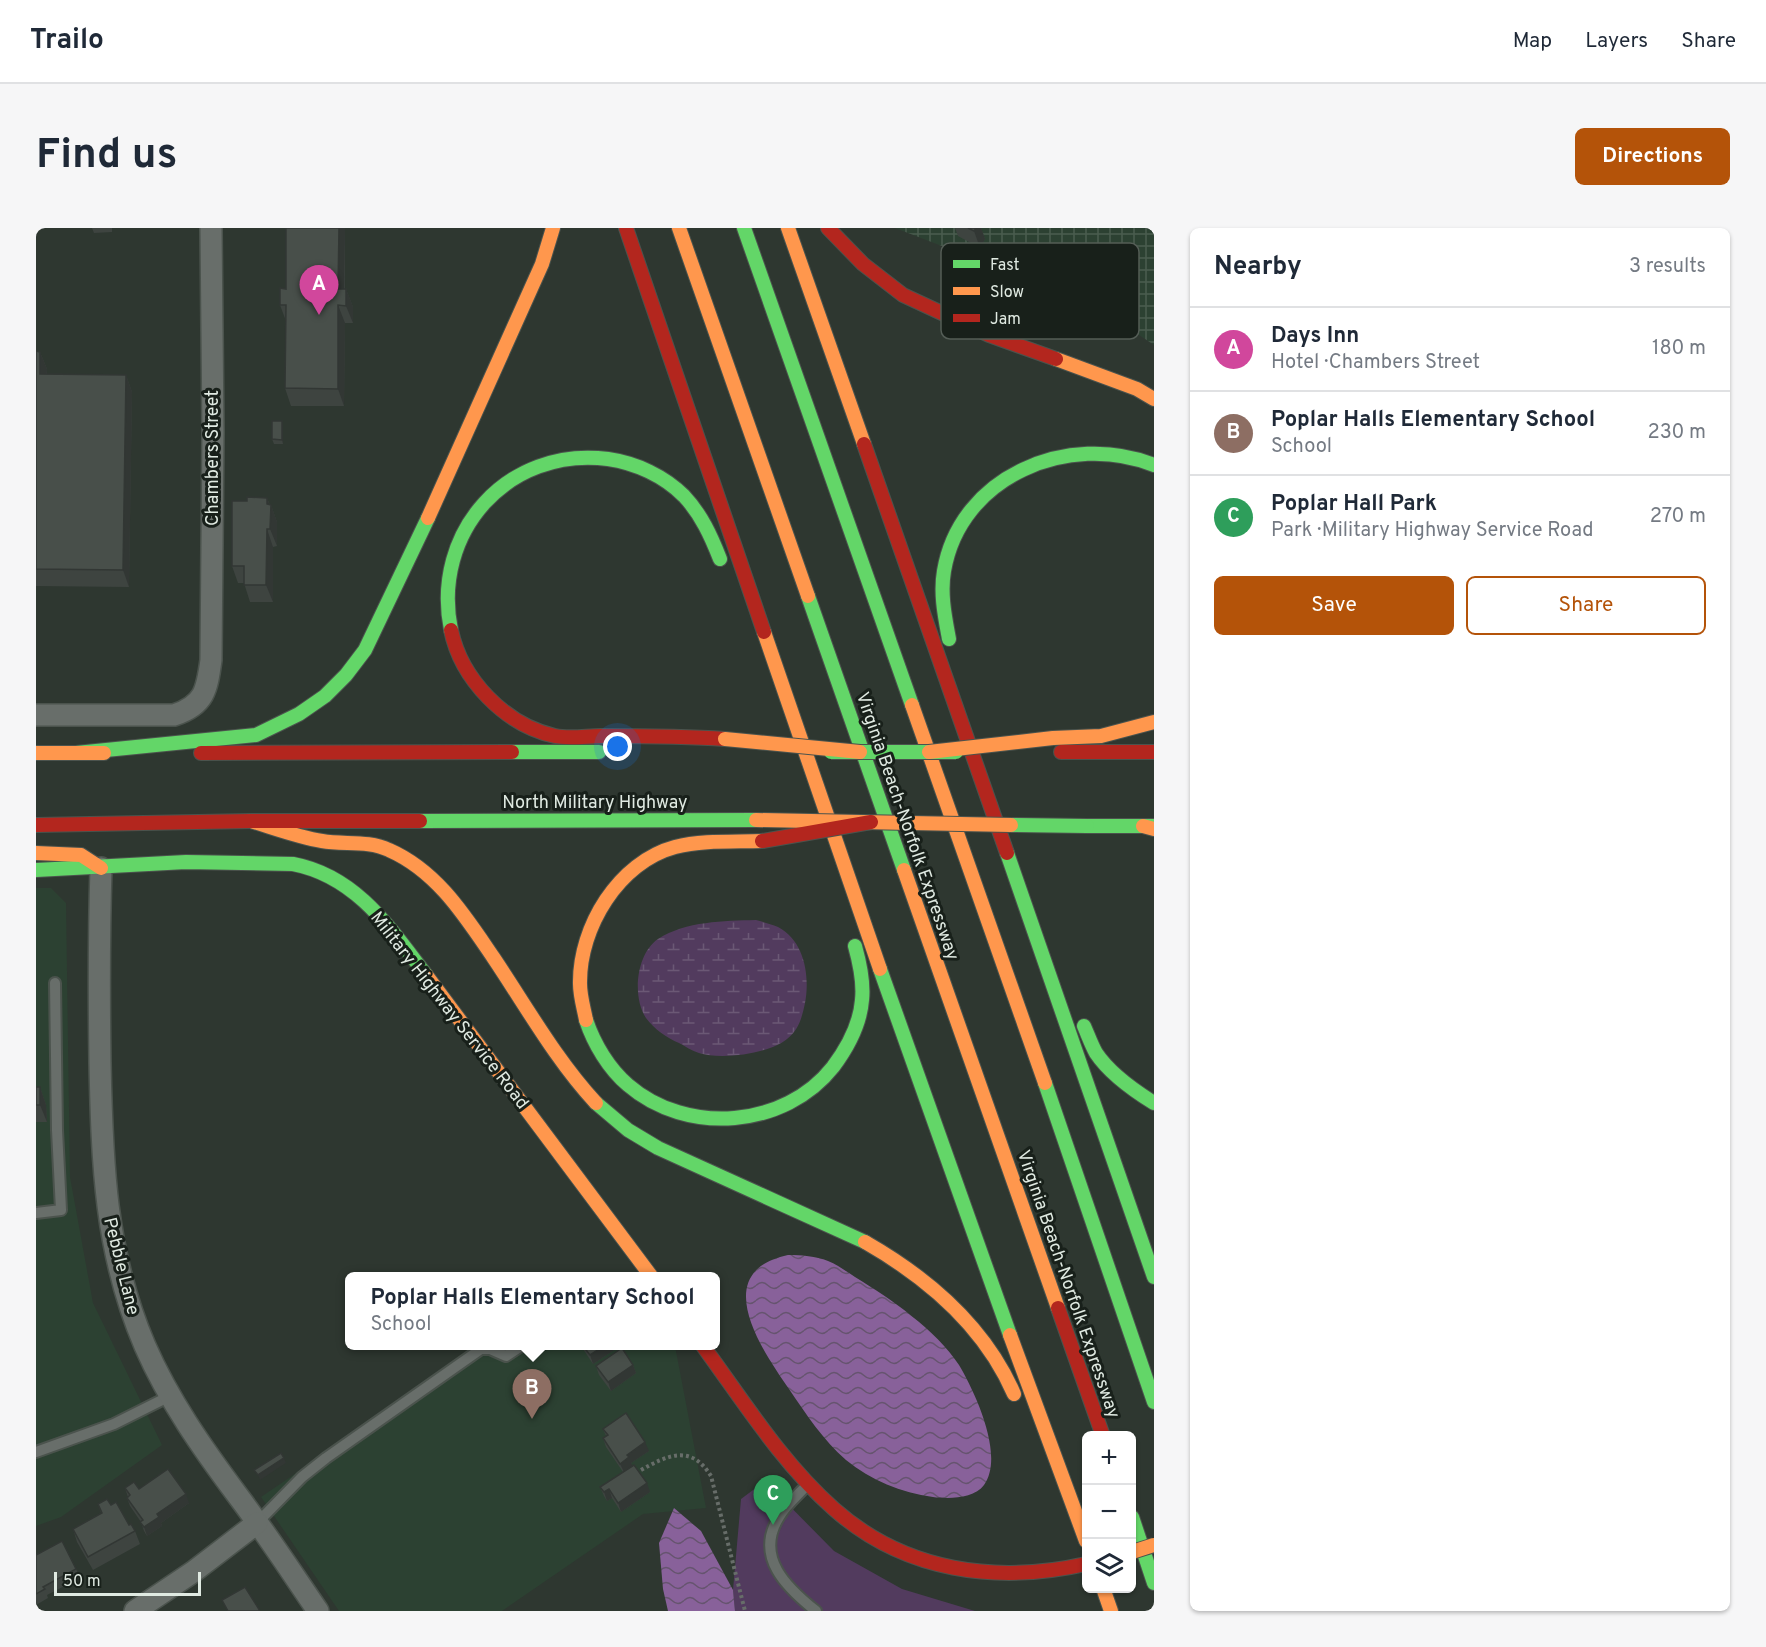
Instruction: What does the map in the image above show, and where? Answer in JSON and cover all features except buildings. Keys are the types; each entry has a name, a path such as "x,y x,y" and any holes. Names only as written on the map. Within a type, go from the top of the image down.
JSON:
{"main road":[{"path":"76,753 256,735 299,714 324,696 346,675 365,650 439,494 542,264 553,228"},
{"path":"626,228 975,1239 1082,1529"},
{"name":"Virginia Beach-Norfolk Expressway","path":"679,228 1101,1431"},
{"path":"744,228 1048,1090 1154,1402"},
{"path":"788,228 1154,1277"},
{"path":"828,228 863,264 903,295 941,313"},
{"path":"1000,339 1137,389 1154,399"},
{"path":"951,647 944,625 941,602 943,564 960,524 978,501 993,487 1015,471 1044,459 1065,455 1097,452 1123,455 1154,465"},
{"path":"726,575 709,533 691,504 669,483 624,462 594,458 564,459 536,466 518,475 497,489 480,507 454,549 449,568 447,618 461,661 476,684 515,719 554,736 724,748 860,752 1154,752"},
{"path":"741,606 787,698"},
{"path":"957,670 988,798"},
{"path":"929,752 1053,738 1101,736 1154,722"},
{"path":"36,753 611,752"},
{"path":"819,789 846,915"},
{"name":"North Military Highway","path":"36,825 251,821 756,820 1150,827"},
{"path":"251,821 322,841 367,844 388,849 410,861 436,882 459,907 561,1058 601,1108 628,1130 658,1148 865,1240 902,1262 954,1307 979,1336 1005,1370 1020,1407"},
{"path":"852,936 861,966 863,984 861,1014 852,1038 840,1060 823,1079 803,1096 780,1108 750,1117 706,1120 681,1115 657,1106 621,1080 594,1044 585,1021 580,996 580,972 584,947 597,914 610,893 644,861 662,852 691,843 762,841 871,822"},
{"path":"36,853 81,855 101,868"},
{"name":"Military Highway Service Road","path":"36,870 101,868 186,861 293,864 309,867 338,880 360,896 386,922 648,1272"},
{"path":"1029,914 1096,1052 1114,1073 1136,1092 1154,1103"},
{"path":"706,1350 809,1483 836,1511 864,1532 896,1549 974,1573 1033,1572 1082,1565"},
{"path":"1029,1426 1082,1530"},
{"path":"1136,1532 1154,1583"},
{"path":"1136,1550 1154,1545"},
{"path":"1105,1593 1111,1611"}],"street":[{"name":"Chambers Street","path":"36,716 174,715 187,711 200,700 207,688 212,660 211,228"},
{"name":"Pebble Lane","path":"101,868 98,960 101,1149 105,1195 117,1261 129,1305 146,1348 194,1437 318,1611"},
{"path":"135,1611 193,1572 257,1523"}],"lane":[{"path":"36,1213 61,1210 57,1130 56,983"},
{"path":"257,1523 302,1477 326,1458 480,1350"},
{"path":"494,1350 506,1356 515,1350"},
{"path":"36,1452 114,1424 170,1396"},
{"path":"809,1483 779,1516 772,1531 770,1547 778,1575 794,1593 816,1611"}],"path":[{"path":"641,1470 675,1454 687,1455 705,1468 711,1476 745,1611"}],"shaded area":[{"path":"895,228 1154,228 1154,345 1139,335 1139,243 941,243 941,246"},
{"path":"36,888 51,888 66,903 70,1177 93,1303 162,1445 61,1517 36,1526"},
{"path":"477,1350 676,1350 706,1508 643,1514 502,1611 339,1611 261,1497"}],"green space":[{"path":"756,920 778,927 787,933 800,950 804,960 807,982 805,1003 794,1032 779,1044 757,1052 720,1056 694,1051 665,1036 653,1026 642,1009 638,988 641,965 651,946 669,933 693,925"},
{"path":"765,1481 834,1551 902,1589 975,1611 735,1611 733,1590 741,1499"}],"water":[{"path":"788,1255 819,1258 839,1267 912,1316 949,1352 973,1391 990,1441 990,1473 980,1490 960,1497 946,1498 898,1489 876,1479 846,1460 822,1435 766,1354 748,1314 746,1295 751,1278 764,1264"},
{"path":"674,1508 701,1531 733,1590 735,1611 668,1611 663,1589 659,1543"}],"traffic: fast":[{"path":"744,228 912,705"},
{"path":"949,639 943,597 944,571 954,538 972,510 995,487 1023,470 1054,459 1088,454 1121,456 1154,465"},
{"path":"451,630 448,594 453,560 466,529 484,503 509,482 538,466 572,459 608,459 649,472 668,482 696,510 720,559"},
{"path":"76,753 256,735 299,714 325,696 346,675 365,650 428,518"},
{"path":"808,596 904,870"},
{"path":"512,752 599,752"},
{"path":"831,752 956,752"},
{"path":"420,821 756,820"},
{"path":"1011,825 1087,826"},
{"path":"1087,826 1154,826"},
{"path":"1007,853 1154,1277"},
{"path":"36,870 186,862 293,864 315,870 335,880 370,906 426,975"},
{"path":"586,1020 608,1064 628,1085 652,1101 678,1112 706,1118 735,1118 763,1113 789,1103 813,1087 844,1052 856,1027 861,1009 861,973 855,946"},
{"path":"880,969 1010,1335"},
{"path":"1084,1026 1096,1053 1108,1068 1154,1103"},
{"path":"1045,1083 1154,1402"},
{"path":"596,1103 628,1130 658,1148 865,1242"},
{"path":"1136,1529 1154,1583"}],"traffic: slow":[{"path":"428,518 542,264 553,228"},
{"path":"679,228 808,596"},
{"path":"788,228 864,444"},
{"path":"1056,359 1137,389 1154,399"},
{"path":"764,632 880,969"},
{"path":"912,705 1045,1083"},
{"path":"1053,738 1101,736 1154,722"},
{"path":"929,752 1053,738"},
{"path":"725,739 860,752"},
{"path":"36,753 104,753"},
{"path":"756,820 1011,825"},
{"path":"251,821 313,839 381,847 422,870 436,882 460,911 555,1051 596,1103"},
{"path":"1143,826 1154,829"},
{"path":"586,1020 581,998 581,962 595,920 606,900 620,882 636,867 655,855 675,847 707,842 762,841"},
{"path":"36,853 81,855 101,868"},
{"path":"904,870 1058,1308"},
{"path":"426,975 648,1272"},
{"path":"865,1242 911,1272 952,1306 987,1347 1014,1394"},
{"path":"1010,1335 1085,1539"},
{"path":"1136,1551 1154,1545"},
{"path":"1105,1593 1111,1611"}],"traffic: jam":[{"path":"626,228 764,632"},
{"path":"828,228 863,264 903,295 941,313"},
{"path":"1000,339 1056,359"},
{"path":"864,444 1007,853"},
{"path":"451,630 464,666 475,682 503,711 537,730 566,737 647,736 725,739"},
{"path":"201,753 512,752"},
{"path":"1061,752 1154,752"},
{"path":"36,825 420,821"},
{"path":"762,841 871,822"},
{"path":"1058,1308 1101,1431"},
{"path":"706,1350 764,1431 797,1472 834,1509 862,1530 891,1547 953,1568 986,1572 1019,1573 1082,1565"}],"place":[{"name":"Days Inn","path":"319,315"},
{"name":"Poplar Halls Elementary School","path":"532,1419"},
{"name":"Poplar Hall Park","path":"773,1525"}]}
